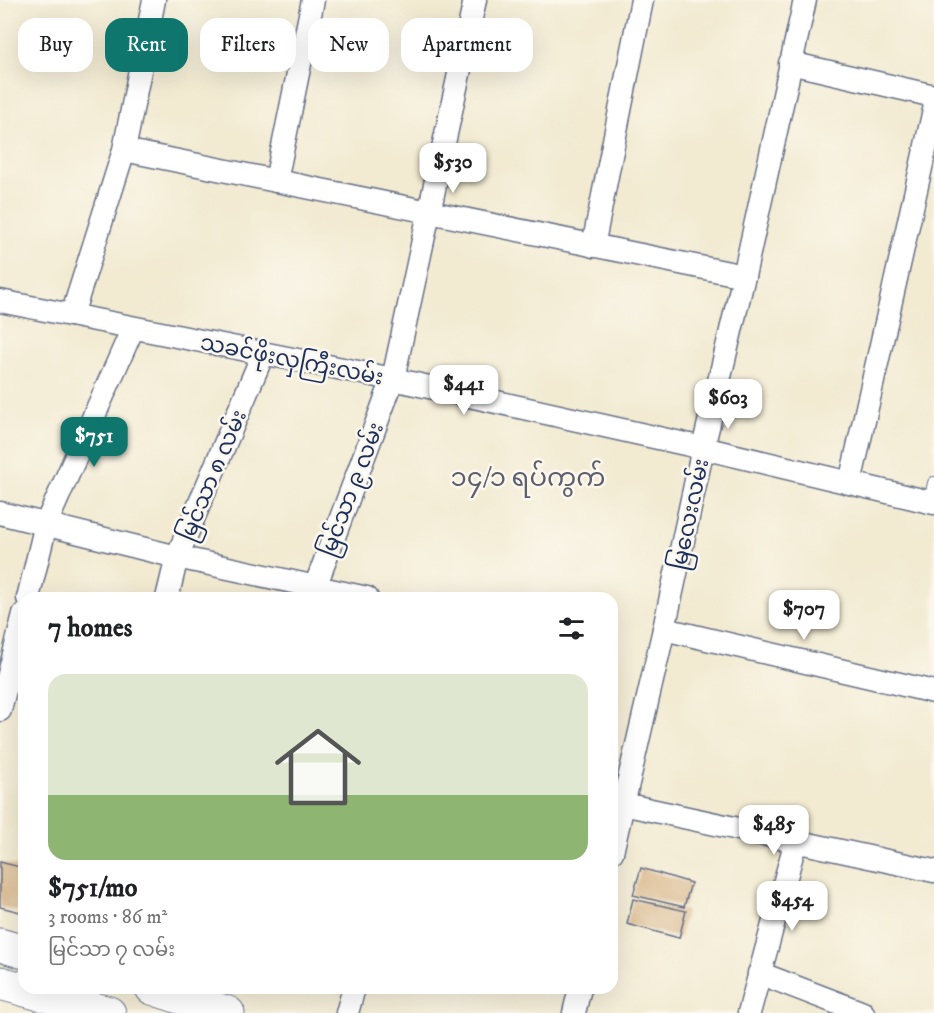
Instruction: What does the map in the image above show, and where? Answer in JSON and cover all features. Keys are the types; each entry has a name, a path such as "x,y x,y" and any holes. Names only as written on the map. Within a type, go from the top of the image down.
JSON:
{"main road":[{"path":"0,945 18,950"},
{"path":"0,983 18,988"},
{"path":"40,994 109,1013"},
{"path":"164,999 212,1005"}],"street":[{"path":"72,315 124,150 154,0"},
{"path":"276,181 313,0"},
{"name":"မြင်သာ ၉ လမ်း","path":"313,592 393,380 475,0"},
{"path":"593,246 642,0"},
{"name":"မြလေးလမ်း","path":"618,826 805,0"},
{"path":"790,63 934,96"},
{"path":"850,483 934,110"},
{"path":"124,150 744,276"},
{"name":"သခင်ဖိုးလှကြီးလမ်း","path":"1,303 72,315 393,380 703,448 850,483 933,496"},
{"path":"29,592 46,525 133,328"},
{"name":"မြင်သာ ၈ လမ်း","path":"168,592 177,558 263,354"},
{"path":"0,513 313,592"},
{"path":"664,629 934,692"},
{"path":"0,710 18,638"},
{"path":"623,804 934,871"},
{"path":"749,1013 796,840"},
{"path":"759,973 863,1013"},
{"path":"347,1013 352,994"},
{"path":"574,1013 579,994"}],"building":[{"path":"0,862 18,866 18,912 0,907"},
{"path":"641,868 691,883 684,907 633,895"},
{"path":"633,899 686,911 679,938 627,924"}],"district":[{"name":"၁၄/၁ ရပ်ကွက်","path":"528,477"}]}
